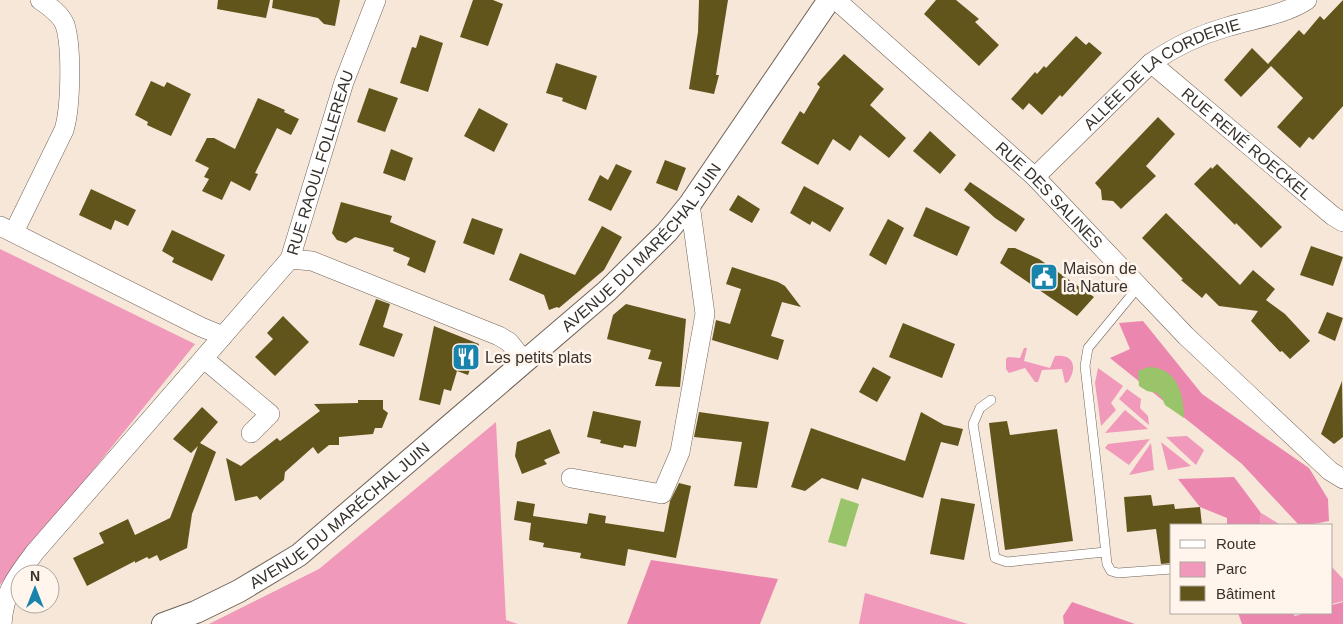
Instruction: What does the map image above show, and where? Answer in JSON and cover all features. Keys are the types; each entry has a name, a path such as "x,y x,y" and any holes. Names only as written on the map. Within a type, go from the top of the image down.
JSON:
{"street":[{"path":"40,0 58,15 64,24 68,39 68,117 64,130 7,229 223,336"},
{"name":"RUE RAOUL FOLLEREAU","path":"2,624 3,609 13,581 35,552 290,259 344,82 376,0"},
{"name":"AVENUE DU MARÉCHAL JUIN","path":"163,624 196,612 240,591 298,555 607,292 667,232 690,204 829,0"},
{"name":"RUE DES SALINES","path":"836,0 1035,177 1193,342 1330,471 1343,479"},
{"name":"ALLÉE DE LA CORDERIE","path":"1035,177 1150,63 1173,48 1198,36 1289,9 1307,0"},
{"name":"RUE RENÉ ROECKEL","path":"1150,63 1333,216 1343,222"},
{"path":"571,478 662,494 680,452 705,314 690,204"},
{"path":"290,259 312,261 499,336 509,342 525,362"},
{"path":"204,359 270,414 250,433"}],"lane":[{"path":"1140,286 1088,348 1085,366 1106,564 1110,571 1118,573 1170,569"},
{"path":"991,400 980,408 973,424 996,558 1007,562 1105,552"}],"green space":[{"path":"0,249 195,344 17,564 10,564 10,573 0,585"},
{"path":"1024,348 1027,348 1024,361 1050,368 1055,356 1070,359 1073,372 1068,382 1065,383 1062,369 1042,370 1038,382 1035,382 1025,368 1009,373 1006,369 1006,359 1008,357 1020,358"},
{"path":"1098,368 1123,386 1111,403 1116,410 1101,426 1095,383"},
{"path":"1127,389 1141,399 1140,408 1148,416 1149,425 1119,399"},
{"path":"1125,410 1148,429 1105,433"},
{"path":"496,422 506,620 518,624 209,624 319,569"},
{"path":"1187,436 1204,450 1196,465 1166,437"},
{"path":"1150,439 1129,465 1105,448 1108,444"},
{"path":"1161,442 1191,466 1168,470"},
{"path":"1151,443 1154,470 1129,475"},
{"path":"1261,513 1279,524 1260,524"},
{"path":"1333,568 1343,579 1343,601 1333,604"},
{"path":"865,593 968,624 859,624"}],"shaded area":[{"path":"1143,321 1202,394 1309,468 1328,499 1329,521 1298,524 1242,464 1110,358 1130,349 1119,323"},
{"path":"1149,367 1159,368 1166,372 1177,384 1184,409 1184,418 1165,405 1157,393 1147,391 1139,386 1138,371"},
{"path":"1234,477 1261,513 1260,524 1227,524 1227,518 1200,507 1178,479"},
{"path":"841,498 859,504 846,547 828,542"},
{"path":"651,560 778,579 760,624 627,624"},
{"path":"1072,602 1135,624 1064,624 1063,616"},
{"path":"1343,602 1343,624 1242,624 1238,614 1293,614 1295,616 1302,614 1333,614 1333,605"}],"building":[{"path":"218,0 270,0 266,18 217,9"},
{"path":"273,0 340,0 335,26 324,24 318,18 272,8"},
{"path":"473,0 493,0 503,4 488,46 460,37"},
{"path":"699,0 728,0 716,75 719,75 714,94 689,89 698,32"},
{"path":"936,0 956,0 979,19 975,22 999,45 979,66 924,14"},
{"path":"1343,0 1343,106 1313,140 1309,137 1300,148 1277,127 1303,98 1271,66 1241,97 1224,80 1252,48 1268,64 1299,30 1304,35 1320,16 1324,20"},
{"path":"420,35 443,43 428,92 400,83 412,47 416,48"},
{"path":"1076,36 1086,45 1089,42 1102,53 1062,97 1060,95 1042,115 1029,103 1023,110 1011,99 1035,72 1037,74 1044,66 1046,68"},
{"path":"844,54 884,89 870,105 906,138 889,158 860,135 850,151 833,139 818,165 781,143 800,111 804,114 820,87 817,84"},
{"path":"556,63 597,76 586,110 562,101 563,98 546,93"},
{"path":"151,81 164,87 167,82 191,94 171,136 147,125 148,122 135,115"},
{"path":"369,88 398,98 385,132 357,122"},
{"path":"258,98 285,110 284,112 299,119 291,135 277,128 255,173 258,174 250,191 231,181 222,200 202,191 209,179 204,177 209,168 195,161 207,138 214,138 235,149"},
{"path":"479,108 508,124 494,152 464,136"},
{"path":"1158,117 1175,134 1146,166 1156,176 1121,209 1113,201 1102,200 1101,190 1095,183"},
{"path":"930,131 956,155 940,174 913,151"},
{"path":"391,149 413,158 405,181 383,173"},
{"path":"665,160 686,168 677,191 656,183"},
{"path":"616,164 632,171 611,211 588,200 600,175 608,180"},
{"path":"1217,164 1282,227 1261,248 1194,184 1211,167 1212,169"},
{"path":"970,182 1025,219 1016,232 995,218 964,190"},
{"path":"804,186 844,208 830,232 812,221 810,225 790,213"},
{"path":"91,189 136,210 128,226 115,220 111,230 79,215"},
{"path":"738,195 760,209 752,223 729,210"},
{"path":"341,202 392,216 390,222 436,241 425,273 407,265 410,258 393,251 394,248 355,237 346,243 337,240 332,233"},
{"path":"926,207 970,227 957,256 913,236"},
{"path":"1166,213 1240,285 1253,270 1275,289 1266,300 1285,314 1310,341 1290,359 1282,351 1280,352 1251,321 1258,311 1219,306 1206,293 1202,298 1181,280 1183,279 1142,238"},
{"path":"472,218 503,229 494,255 463,243"},
{"path":"888,219 904,228 886,265 869,255"},
{"path":"602,226 622,237 604,270 559,308 549,310 544,295 509,280 520,253 575,275"},
{"path":"172,230 225,255 212,281 172,262 174,258 162,251"},
{"path":"1311,246 1343,257 1333,286 1300,275"},
{"name":"Maison de la Nature","path":"1008,248 1015,248 1039,259 1094,297 1077,316 1000,263"},
{"path":"732,267 785,286 801,307 782,302 771,336 784,340 778,360 712,340 716,320 730,324 741,289 726,284"},
{"path":"376,299 390,304 383,327 403,334 394,357 359,345"},
{"path":"626,304 686,319 680,387 655,386 662,362 648,359 651,350 607,339 613,315"},
{"path":"1327,312 1343,318 1335,341 1318,333"},
{"path":"283,316 309,342 275,376 255,357 273,339 267,333"},
{"path":"903,323 955,344 942,378 889,357"},
{"path":"434,326 479,344 468,375 457,371 451,391 444,389 440,405 419,400"},
{"path":"873,367 891,377 877,402 859,392"},
{"path":"1342,381 1343,437 1334,444 1321,434"},
{"path":"358,400 383,400 383,409 388,413 382,428 375,428 373,434 339,437 339,445 329,445 318,454 313,447 285,472 284,480 260,500 257,496 235,501 226,458 241,466 277,438 280,441 320,411 314,404 358,403"},
{"path":"202,407 218,422 200,443 216,452 192,514 187,548 160,561 157,555 149,559 147,557 135,563 135,561 87,586 73,558 104,543 99,533 128,519 135,535 170,518 198,446 191,453 173,439"},
{"path":"593,411 641,421 636,447 624,445 623,448 600,443 601,440 587,437"},
{"path":"699,412 769,422 757,488 734,486 742,442 694,437"},
{"path":"921,412 944,425 963,429 958,446 941,442 923,498 862,478 858,490 822,478 805,491 791,487 811,428 905,461"},
{"path":"1007,421 1010,435 1057,429 1073,541 1005,550 989,423"},
{"path":"550,429 560,453 544,460 547,464 522,474 515,456 517,442"},
{"path":"679,483 691,486 676,558 628,549 625,566 580,558 581,553 543,547 544,543 529,540 531,523 514,520 517,501 535,504 533,516 587,524 589,513 606,516 605,523 664,532 670,501"},
{"path":"1151,495 1153,506 1174,504 1175,509 1200,507 1202,524 1170,524 1170,563 1161,564 1156,529 1127,532 1124,497"},
{"path":"941,498 975,504 964,560 930,554"}],"place":[{"name":"Maison de la Nature","path":"1044,277"},
{"name":"Les petits plats","path":"466,357"}]}
